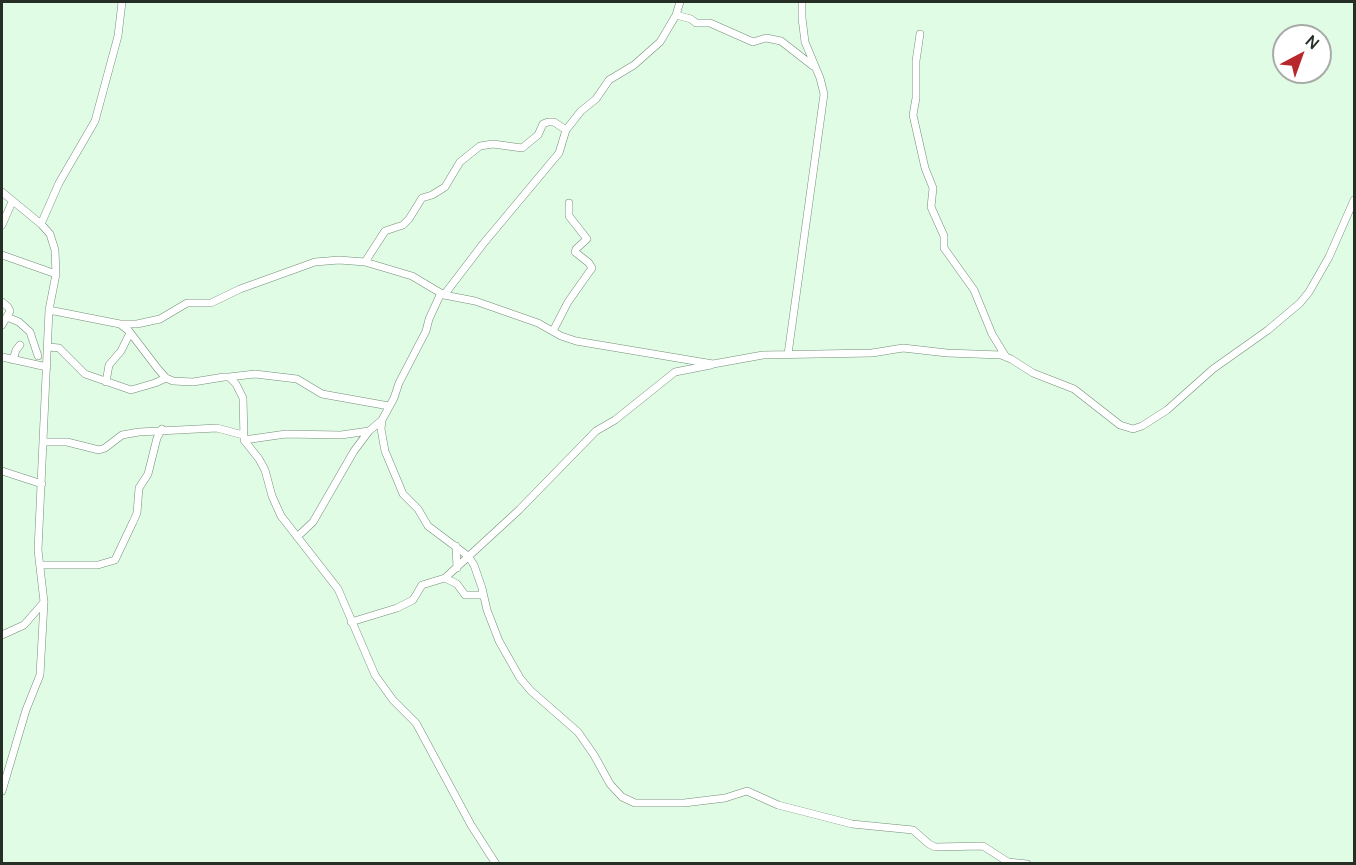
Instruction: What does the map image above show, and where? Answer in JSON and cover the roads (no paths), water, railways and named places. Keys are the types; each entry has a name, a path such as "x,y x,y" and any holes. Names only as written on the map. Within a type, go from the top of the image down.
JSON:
{"street":[{"path":"41,224 59,183 95,121 118,36 122,2"},
{"path":"680,2 676,15 660,42 634,65 609,80 596,99 583,110 566,130 559,153 443,294 382,420 381,429 385,451 403,494 418,509 428,526 468,556 474,565 487,610 500,643 520,678 531,691 578,732 610,784 628,801 635,804 684,803 725,798 747,790 778,805 852,824 913,830 934,847 983,846 1008,862 1027,864"},
{"path":"788,354 813,166 823,109 823,85 807,51 802,2"},
{"path":"676,15 691,19 696,23 710,23 753,42 766,38 781,41 815,68"},
{"path":"920,34 913,115 925,168 932,182 931,207 944,236 944,248 974,290 992,334 1006,357"},
{"path":"365,262 385,231 403,225 420,199 445,187 460,162 480,146 494,144 522,148 538,135 543,124 548,122 554,122 566,130"},
{"path":"2,192 50,234 54,243 56,274 50,310 39,550 44,602 40,675 2,791"},
{"path":"351,622 403,606 412,600 422,585 445,578 519,510 596,431 615,420 675,372 763,355 872,353 903,348 1006,357 1033,373 1074,389 1120,425 1129,429 1138,428 1167,410 1213,369 1268,330 1300,303 1310,292 1329,257 1354,200"},
{"path":"2,225 12,202"},
{"path":"553,331 568,302 592,268 575,252 587,239 569,216 569,204"},
{"path":"2,255 56,274"},
{"path":"50,310 120,324 137,324 160,319 187,303 211,303 240,289 315,262 339,260 365,262 412,276 443,294 475,300 538,323 561,336 586,343 713,364"},
{"path":"2,302 9,309 2,325"},
{"path":"7,317 19,322 30,332 38,357"},
{"path":"120,324 166,378 173,381 183,382 255,374 297,379 322,394 389,406"},
{"path":"106,382 109,365 122,351 130,333"},
{"path":"13,360 20,345"},
{"path":"31,364 49,348 58,348 85,374 131,390 166,378"},
{"path":"2,357 47,367"},
{"path":"229,377 236,384 243,398 243,437 262,464 281,516 338,589 375,675 393,700 416,723 455,796 496,864"},
{"path":"297,537 313,522 342,469 369,431 382,420"},
{"path":"44,442 67,442 102,450 122,435 162,429 217,428 243,437 286,434 341,435 369,431"},
{"path":"40,565 98,565 116,560 134,522 139,488 148,474 157,438 162,429"},
{"path":"2,471 42,484"},
{"path":"456,546 457,568"},
{"path":"445,578 457,584 465,595 483,595"},
{"path":"2,635 24,625 44,602"}]}
